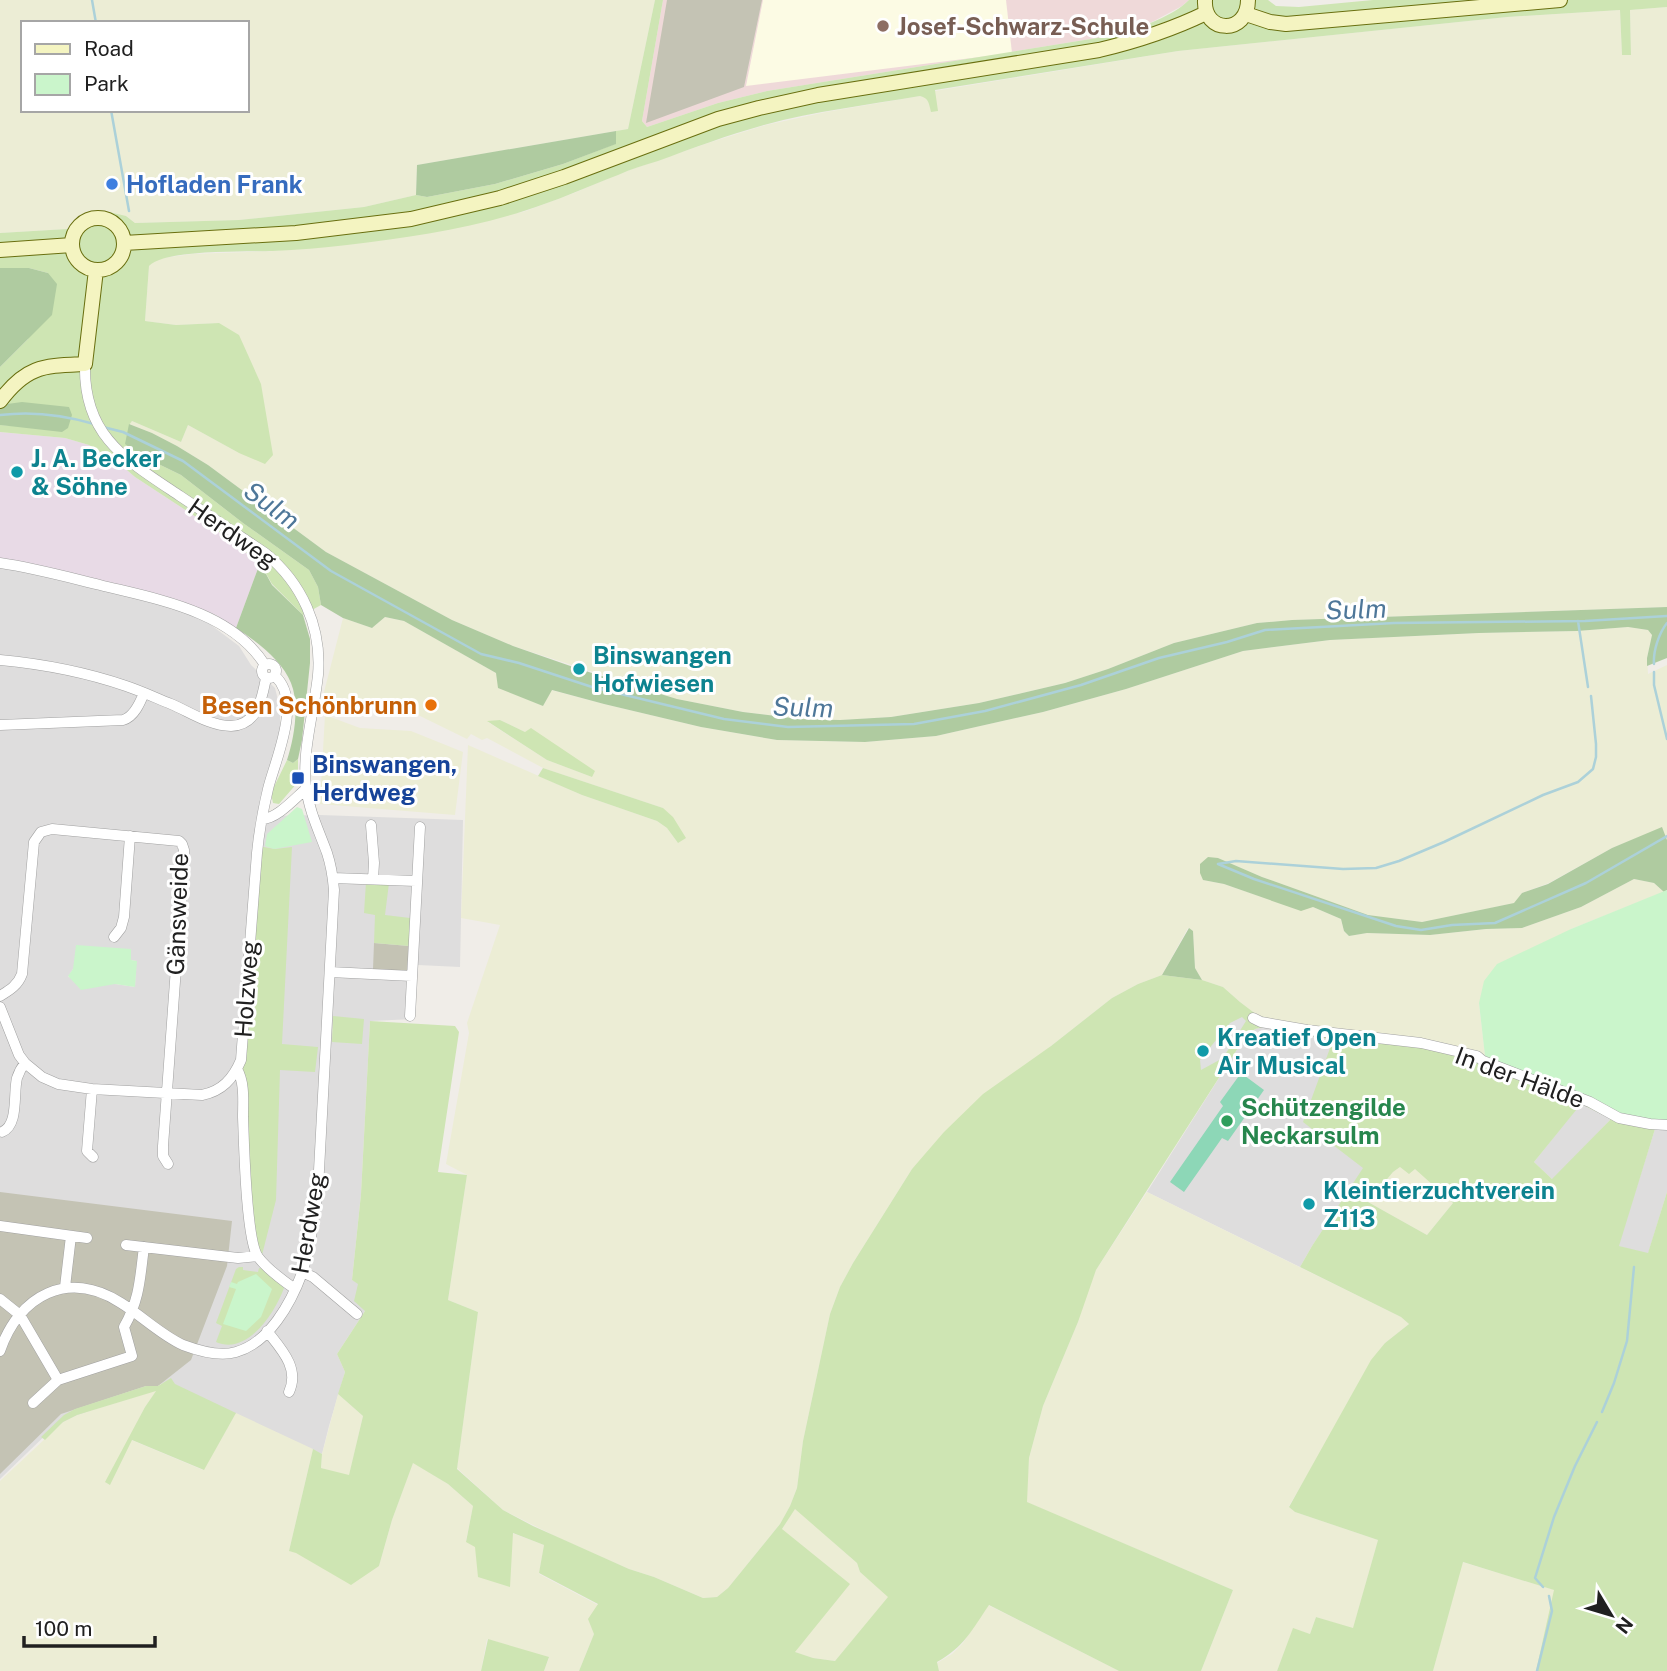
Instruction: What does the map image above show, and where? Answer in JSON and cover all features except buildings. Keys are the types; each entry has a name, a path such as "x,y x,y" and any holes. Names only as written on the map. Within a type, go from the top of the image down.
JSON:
{"main road":[{"path":"124,243 296,233 411,219 510,195 718,119 759,108 818,95 1099,50 1143,39 1178,26 1205,6 1213,22 1223,26 1239,22 1247,7 1270,22 1286,24 1560,0"},
{"path":"98,218 114,223 122,234 124,243 117,262 111,267 96,270 82,264 72,245 77,229 90,219 98,218"},
{"path":"0,250 72,245"},
{"name":"Herdweg","path":"85,363 96,270"},
{"path":"0,401 20,378 35,369 49,365 85,363"}],"street":[{"name":"Herdweg","path":"65,1287 101,1293 120,1302 181,1344 213,1353 236,1352 258,1341 276,1321 302,1272 314,1221 333,926 333,878 328,855 315,825 305,764 318,675 318,657 308,607 279,564 141,470 104,436 86,392 85,363"},
{"name":"Holzweg","path":"0,563 172,603 202,614 254,650 265,665 275,666 277,672 271,677"},
{"path":"0,660 33,663 87,674 144,693 205,720 231,726 248,720 260,706 271,677"},
{"name":"Holzweg","path":"257,1256 253,1248 249,1215 243,1088 237,1069 240,1060 257,853 269,787 283,742 288,714 285,691 280,680 271,677"},
{"path":"0,725 123,720 133,714 144,693"},
{"path":"262,819 267,820 274,816 307,788"},
{"path":"371,825 373,879"},
{"path":"410,1016 420,827"},
{"name":"Gänsweide","path":"0,996 12,988 22,974 34,842 41,832 52,829 179,841 184,849 166,1094"},
{"path":"114,937 121,928 124,917 130,836"},
{"path":"333,878 416,881"},
{"path":"330,971 412,976"},
{"path":"0,1007 19,1055 25,1063 42,1077 58,1084 92,1089 202,1095 213,1093 229,1081 237,1069"},
{"name":"In der Hälde","path":"1253,1018 1261,1022 1307,1030 1421,1044 1477,1056 1483,1061 1590,1102 1619,1118 1667,1125"},
{"path":"2,1132 7,1130 12,1122 18,1076 25,1063"},
{"path":"92,1089 87,1151 93,1157"},
{"path":"166,1094 163,1156 168,1164"},
{"path":"0,1226 87,1238"},
{"path":"0,1351 8,1332 26,1307 43,1294 65,1287 71,1236"},
{"path":"125,1245 238,1258 257,1256 295,1289"},
{"path":"33,1403 58,1380 132,1356 124,1327 137,1299 144,1247"},
{"path":"302,1272 313,1277 357,1314"},
{"path":"0,1299 20,1315 58,1380"},
{"path":"267,1331 291,1367 293,1377 289,1392"}],"shaded area":[{"path":"0,0 655,0 628,129 417,165 416,195 364,207 239,220 135,223 126,216 78,220 67,229 0,233"},
{"path":"663,0 1189,0 1154,21 1122,34 767,91 718,103 647,127 642,121"},
{"path":"667,0 762,0 744,87 646,123"},
{"name":"Josef-Schwarz-Schule","path":"763,0 1006,0 1012,53 746,86"},
{"path":"1667,7 1667,607 1257,623 1174,643 1065,683 979,703 891,717 800,719 743,712 677,699 513,646 452,620 326,552 208,465 152,433 129,424 132,421 181,442 188,425 239,453 219,323 176,325 145,321 149,266 163,258 192,254 275,251 523,212 621,173 766,125 920,96 925,97 937,111 935,91 1178,51 1507,17 1620,10 1622,55 1631,55 1630,10"},
{"path":"0,432 65,438 89,445 219,532 260,563 236,628 216,615 186,603 54,570 0,560"},
{"path":"0,560 178,610 203,619 239,646 251,665 275,688 280,708 280,734 259,816 320,815 463,820 460,967 418,965 414,1019 370,1021 361,1194 352,1280 359,1283 365,1311 337,1354 345,1372 322,1454 168,1382 122,1396 54,1427 0,1479","holes":["131,950 131,960 136,961 135,987 68,977 73,969"]},
{"path":"385,617 404,621 496,673 543,706 551,690 701,727 777,740 865,742 936,736 1043,712 1126,689 1243,651 1330,640 1628,627 1648,630 1652,635 1647,658 1648,674 1667,665 1667,840 1662,828 1612,848 1549,883 1522,893 1515,903 1422,922 1368,915 1262,877 1218,858 1203,880 1259,896 1313,907 1341,919 1344,931 1349,936 1367,933 1430,935 1522,928 1581,907 1634,879 1654,883 1664,892 1571,929 1479,1003 1485,1056 1279,1022 1256,1015 1223,987 1202,980 1195,968 1193,931 1188,928 1162,975 1112,998 1051,1046 912,1169 853,1263 830,1314 803,1441 797,1488 790,1506 780,1524 728,1588 717,1597 703,1598 629,1569 503,1510 457,1468 478,1312 448,1300 467,1175 446,1164 469,1033 467,1023 500,925 461,918 468,745 582,795 657,821 667,828 678,843 663,808 543,768 487,738 482,740 471,734 467,739 418,715 402,714 323,696 343,618 372,628","holes":["500,720 525,732 592,777 547,760 488,722"]},
{"path":"325,715 360,728 411,731 463,752 455,815 320,804"},
{"path":"374,943 409,946 407,971 373,969"},
{"path":"1242,1017 1246,1021 1223,1058 1201,1070 1200,1060 1230,1023"},
{"path":"1264,1027 1333,1040 1364,1168 1300,1267 1147,1192 1238,1048 1255,1029"},
{"path":"1581,1103 1610,1120 1553,1180 1534,1162"},
{"path":"1667,1128 1667,1192 1648,1254 1618,1246 1655,1129"},
{"path":"1400,1167 1415,1168 1453,1203 1427,1235 1368,1202"},
{"path":"0,1192 232,1221 227,1266 191,1360 158,1386 146,1386 61,1414 0,1474"},
{"path":"1147,1192 1401,1317 1409,1324 1385,1343 1289,1506 1295,1512 1378,1540 1353,1629 1316,1617 1310,1634 1293,1629 1277,1671 1201,1671 1233,1590 1026,1502 1029,1458 1043,1406 1078,1322 1088,1289 1096,1270"},
{"path":"157,1390 129,1439 203,1470 236,1413 313,1449 289,1551 379,1566 413,1462 448,1484 473,1506 466,1541 512,1533 544,1545 539,1574 598,1605 594,1634 579,1671 544,1671 549,1658 487,1639 481,1671 0,1671 0,1481 63,1422 77,1415"},
{"path":"338,1394 363,1416 349,1476 321,1468 322,1454"},
{"path":"795,1508 857,1563 860,1572 889,1597 835,1661 794,1652 782,1529"},
{"path":"1462,1562 1555,1590 1536,1671 1433,1671"},
{"path":"988,1605 1119,1671 939,1671 937,1663 963,1643"}],"green space":[{"path":"655,0 663,0 642,121 647,127 718,103 767,91 1122,34 1166,16 1189,0 1268,0 1276,6 1299,7 1373,0 1667,0 1667,7 1630,10 1631,55 1622,55 1620,10 1507,17 1178,51 935,90 938,111 931,112 927,100 920,96 783,120 633,169 536,207 459,228 338,246 282,251 207,252 158,261 149,266 145,321 176,325 219,323 239,335 261,384 273,455 265,464 188,425 181,442 132,421 129,425 142,456 181,475 309,570 318,587 321,605 303,615 272,584 260,563 219,532 89,445 65,438 0,432 0,425 17,426 0,405 0,367 28,339 48,273 29,268 0,268 0,233 67,229 92,213 109,212 126,216 135,223 239,220 364,207 416,195 427,197 495,184 563,164 615,144 616,131 628,129"},
{"path":"616,131 616,144 563,164 495,184 427,197 416,195 417,165"},
{"path":"0,268 29,268 48,273 57,284 52,315 0,367"},
{"path":"22,402 69,407 72,415 68,428 62,432 0,425 0,405"},
{"path":"129,424 152,433 208,465 326,552 452,620 513,646 579,669 677,699 743,712 800,719 840,720 891,717 979,703 1065,683 1174,643 1257,623 1292,620 1667,607 1667,658 1647,666 1652,635 1648,630 1628,627 1330,640 1243,651 1126,689 1043,712 936,736 865,742 777,740 701,727 552,690 543,706 498,688 496,673 404,621 385,617 372,628 343,618 321,605 318,587 309,570 181,475 142,456 125,444"},
{"path":"260,563 272,585 303,615 310,639 302,740 298,759 293,763 287,760 295,722 295,701 291,683 275,659 236,628"},
{"path":"500,720 525,732 531,728 595,771 592,777 547,760 487,721"},
{"path":"298,759 298,782 279,804 273,803 271,793 287,760 293,763"},
{"path":"543,768 663,808 673,817 686,838 678,843 667,828 657,821 582,795 538,776"},
{"path":"297,807 302,809 312,842 274,849 265,846 267,834"},
{"path":"1662,827 1667,840 1667,890 1664,892 1654,883 1634,879 1581,907 1522,928 1430,935 1367,933 1349,936 1344,931 1341,919 1313,907 1301,911 1224,884 1203,880 1200,873 1200,864 1208,857 1218,858 1262,877 1368,915 1422,922 1514,903 1522,893 1548,884 1612,848"},
{"path":"258,846 275,849 292,847 282,1044 318,1047 315,1072 280,1070 276,1200 262,1255 258,1251 252,1213 241,1060"},
{"path":"366,882 389,883 385,915 410,918 409,946 374,943 375,915 364,913"},
{"path":"1667,890 1667,1120 1644,1120 1622,1114 1485,1056 1479,1003 1484,981 1497,964 1571,929"},
{"path":"1189,928 1193,931 1195,968 1202,980 1162,975"},
{"path":"76,945 131,949 131,960 137,961 135,987 115,984 81,990 68,976 73,969"},
{"path":"1162,975 1202,980 1223,987 1257,1015 1279,1022 1480,1054 1531,1078 1657,1121 1667,1120 1667,1128 1655,1129 1619,1246 1648,1253 1667,1192 1667,1671 1536,1671 1554,1590 1463,1562 1433,1671 1277,1671 1293,1628 1310,1634 1316,1617 1353,1628 1378,1540 1295,1512 1289,1507 1371,1360 1385,1343 1409,1324 1401,1317 1300,1267 1363,1168 1303,1122 1333,1040 1264,1027 1255,1029 1238,1048 1096,1270 1078,1322 1043,1406 1029,1458 1027,1502 1233,1590 1201,1671 1119,1671 989,1605 961,1644 937,1662 939,1671 579,1671 594,1634 588,1619 598,1604 539,1573 544,1545 513,1533 510,1587 478,1577 475,1547 466,1542 473,1506 448,1484 413,1463 379,1566 351,1585 289,1551 313,1449 322,1454 321,1468 349,1475 363,1416 338,1394 345,1372 337,1354 365,1311 354,1301 358,1284 352,1280 361,1194 370,1021 455,1026 459,1032 438,1172 467,1175 448,1300 478,1312 457,1469 503,1510 533,1526 629,1569 703,1598 717,1597 728,1588 780,1524 790,1506 797,1488 803,1441 830,1314 853,1263 912,1169 944,1132 983,1094 1112,998","holes":["1581,1104 1610,1120 1552,1179 1534,1162","1400,1167 1409,1174 1415,1169 1453,1203 1427,1235 1368,1202","795,1509 857,1563 860,1572 888,1597 835,1661 795,1652 850,1584 782,1529"]},
{"path":"333,1016 364,1019 362,1044 332,1042"},
{"name":"Schützengilde Neckarsulm","path":"1241,1073 1264,1090 1228,1141 1222,1138 1184,1192 1170,1182 1223,1106 1220,1102"},
{"path":"239,1267 258,1272 259,1268 264,1269 284,1288 274,1309 258,1330 249,1338 227,1345 216,1342 222,1326 216,1323"},
{"path":"256,1274 272,1289 261,1317 246,1331 223,1324 236,1289 229,1287 231,1282 237,1284"},
{"path":"171,1378 175,1384 236,1413 204,1470 132,1440 110,1485 105,1482 156,1391 77,1415 63,1422 45,1440 41,1437 64,1415 75,1409 146,1386 158,1386"},
{"path":"488,1639 549,1657 544,1671 481,1671"}],"waterway":[{"path":"92,0 96,21"},
{"path":"111,112 129,211"},
{"name":"Sulm","path":"0,415 47,415 94,424"},
{"name":"Sulm","path":"103,427 123,432 183,461 331,571 481,654 519,663 592,687 724,719 788,727 914,724 985,711 1081,685 1159,658 1265,630 1394,623 1585,621 1667,616"},
{"path":"1578,621 1588,687"},
{"path":"1654,664 1657,642 1667,623"},
{"path":"1654,672 1654,685 1667,739"},
{"path":"1218,864 1236,861 1343,869 1376,868 1444,842 1543,795 1578,782 1593,769 1596,757 1591,696"},
{"path":"1218,864 1254,879 1396,926 1421,930 1495,923 1586,883 1667,836"},
{"path":"1602,1412 1627,1341 1634,1267"},
{"path":"1543,1587 1535,1578 1554,1517 1597,1422"},
{"path":"1537,1671 1552,1611 1549,1596"}],"place":[{"name":"Josef-Schwarz-Schule","path":"883,26"},
{"name":"Hofladen Frank","path":"112,184"},
{"name":"J. A. Becker & Söhne","path":"17,472"},
{"name":"Binswangen Hofwiesen","path":"579,669"},
{"name":"Besen Schönbrunn","path":"431,705"},
{"name":"Binswangen, Herdweg","path":"298,778"},
{"name":"Kreatief Open Air Musical","path":"1203,1051"},
{"name":"Schützengilde Neckarsulm","path":"1227,1121"},
{"name":"Kleintierzuchtverein Z113","path":"1309,1204"}]}
